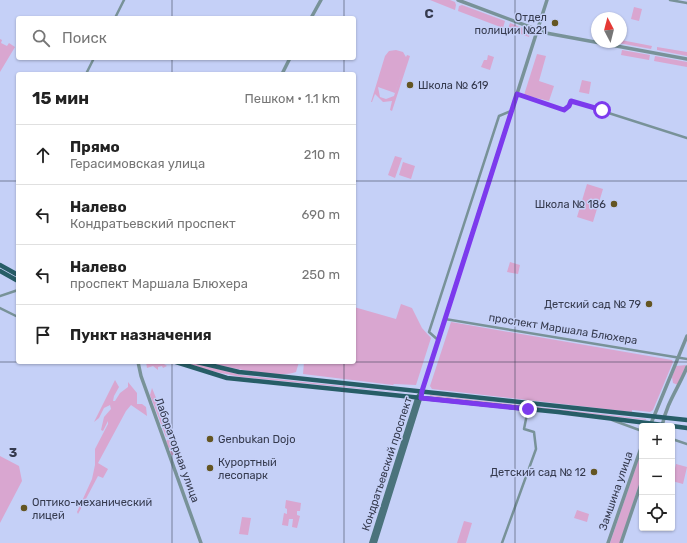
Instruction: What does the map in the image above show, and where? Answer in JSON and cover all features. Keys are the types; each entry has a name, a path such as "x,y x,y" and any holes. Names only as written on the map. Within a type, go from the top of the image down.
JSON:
{"main road":[{"path":"0,265 16,274"},
{"path":"0,271 16,280"},
{"path":"182,364 227,378 528,409 639,423"},
{"path":"205,364 239,372 687,420"},
{"name":"Кондратьевский проспект","path":"371,543 422,391"},
{"name":"Кондратьевский проспект","path":"375,543 419,398"},
{"path":"675,426 687,428"}],"street":[{"path":"116,16 124,0"},
{"path":"312,16 320,0"},
{"path":"458,0 538,30 687,59"},
{"name":"Кондратьевский проспект","path":"422,391 547,0"},
{"path":"670,0 687,3"},
{"path":"87,72 93,60"},
{"path":"283,72 289,60"},
{"path":"517,94 564,110 569,106 571,101 687,138"},
{"path":"438,340 429,332 499,116 512,111"},
{"path":"0,296 16,291"},
{"path":"0,308 16,316"},
{"name":"проспект Маршала Блюхера","path":"445,319 687,359"},
{"path":"651,423 687,336"},
{"name":"Лабораторная улица","path":"138,364 141,376 201,543"},
{"path":"662,423 672,395 678,387 687,367"},
{"path":"502,543 536,449 534,432 524,429 528,409"},
{"path":"605,418 639,430"},
{"path":"675,440 687,444"},
{"name":"Замшина улица","path":"608,543 639,454"},
{"name":"Замшина улица","path":"621,543 639,490"}],"shaded area":[{"path":"430,0 450,0 455,2 455,10"},
{"path":"462,5 505,21 503,28 458,11 459,6"},
{"path":"634,7 642,9 639,21 631,19"},
{"path":"510,23 528,30 530,33 529,37 508,29"},
{"path":"0,39 2,40 1,43 7,46 9,43 15,47 0,72"},
{"path":"627,41 652,46 651,49 627,45"},
{"path":"657,47 687,52 687,56 657,50"},
{"path":"396,50 403,52 406,57 407,55 410,56 392,111 390,110 392,101 383,102 375,94 371,102 385,56 389,51","holes":["378,87 395,93 394,96 386,99 380,97"]},
{"path":"622,50 650,55 649,60 621,55"},
{"path":"537,54 546,56 539,81 554,86 549,101 524,95"},
{"path":"488,55 494,57 490,70 481,67 484,60 487,60"},
{"path":"655,56 687,62 687,67 654,61"},
{"path":"582,80 591,82 589,94 579,92"},
{"path":"395,156 402,158 395,178 388,175"},
{"path":"403,162 415,166 411,179 399,175"},
{"path":"587,184 603,189 593,222 577,217"},
{"path":"510,262 520,265 518,274 507,272"},
{"path":"401,304 412,308 422,328 431,338 416,385 393,385 303,374 304,364 356,364 356,308 396,319"},
{"path":"451,322 672,360 673,362 653,410 650,412 632,410 632,412 432,389 430,386"},
{"path":"146,364 164,364 167,366 163,368 162,366 158,367 158,370 153,366 147,368"},
{"path":"189,364 198,364 241,375 415,394 241,377 211,371"},
{"path":"214,364 298,364 296,372 288,374 252,372"},
{"path":"686,365 678,385 673,383 672,377 676,366"},
{"path":"115,380 119,387 113,401 115,401 120,393 128,387 128,382 137,393 137,404 142,404 146,407 147,416 131,405 126,411 98,463 108,469 103,478 98,476 78,514 77,512 92,479 95,465 95,449 108,424 108,421 103,431 101,430 104,417 111,409 110,405 104,408 99,418 94,422"},
{"path":"152,388 171,435 166,437 150,395"},
{"path":"430,396 646,419 646,420"},
{"path":"171,437 177,454 171,455 166,441"},
{"path":"0,456 19,466 22,481 0,523"},
{"path":"639,458 639,484 620,543 610,543"},
{"path":"676,464 687,467 683,484 675,482"},
{"path":"286,500 301,503 300,511 297,511 297,515 300,516 297,528 292,527 293,519 289,519 288,526 282,525 284,513 287,514 287,509 285,508"},
{"path":"577,510 589,514 587,522 574,518"},
{"path":"242,517 251,518 248,535 239,534"},
{"path":"464,521 472,523 466,543 457,543"}],"place":[{"name":"Отдел полиции №21","path":"555,23"},
{"name":"Школа № 619","path":"410,85"},
{"name":"Школа № 186","path":"614,204"},
{"name":"Детский сад № 79","path":"649,304"},
{"name":"Genbukan Dojo","path":"210,439"},
{"name":"Курортный лесопарк","path":"210,468"},
{"name":"Детский сад № 12","path":"594,472"},
{"name":"Оптико-механический лицей","path":"24,508"}],"route":[{"path":"528,409 421,398 517,94 564,110 569,106 571,101 602,110"}]}
